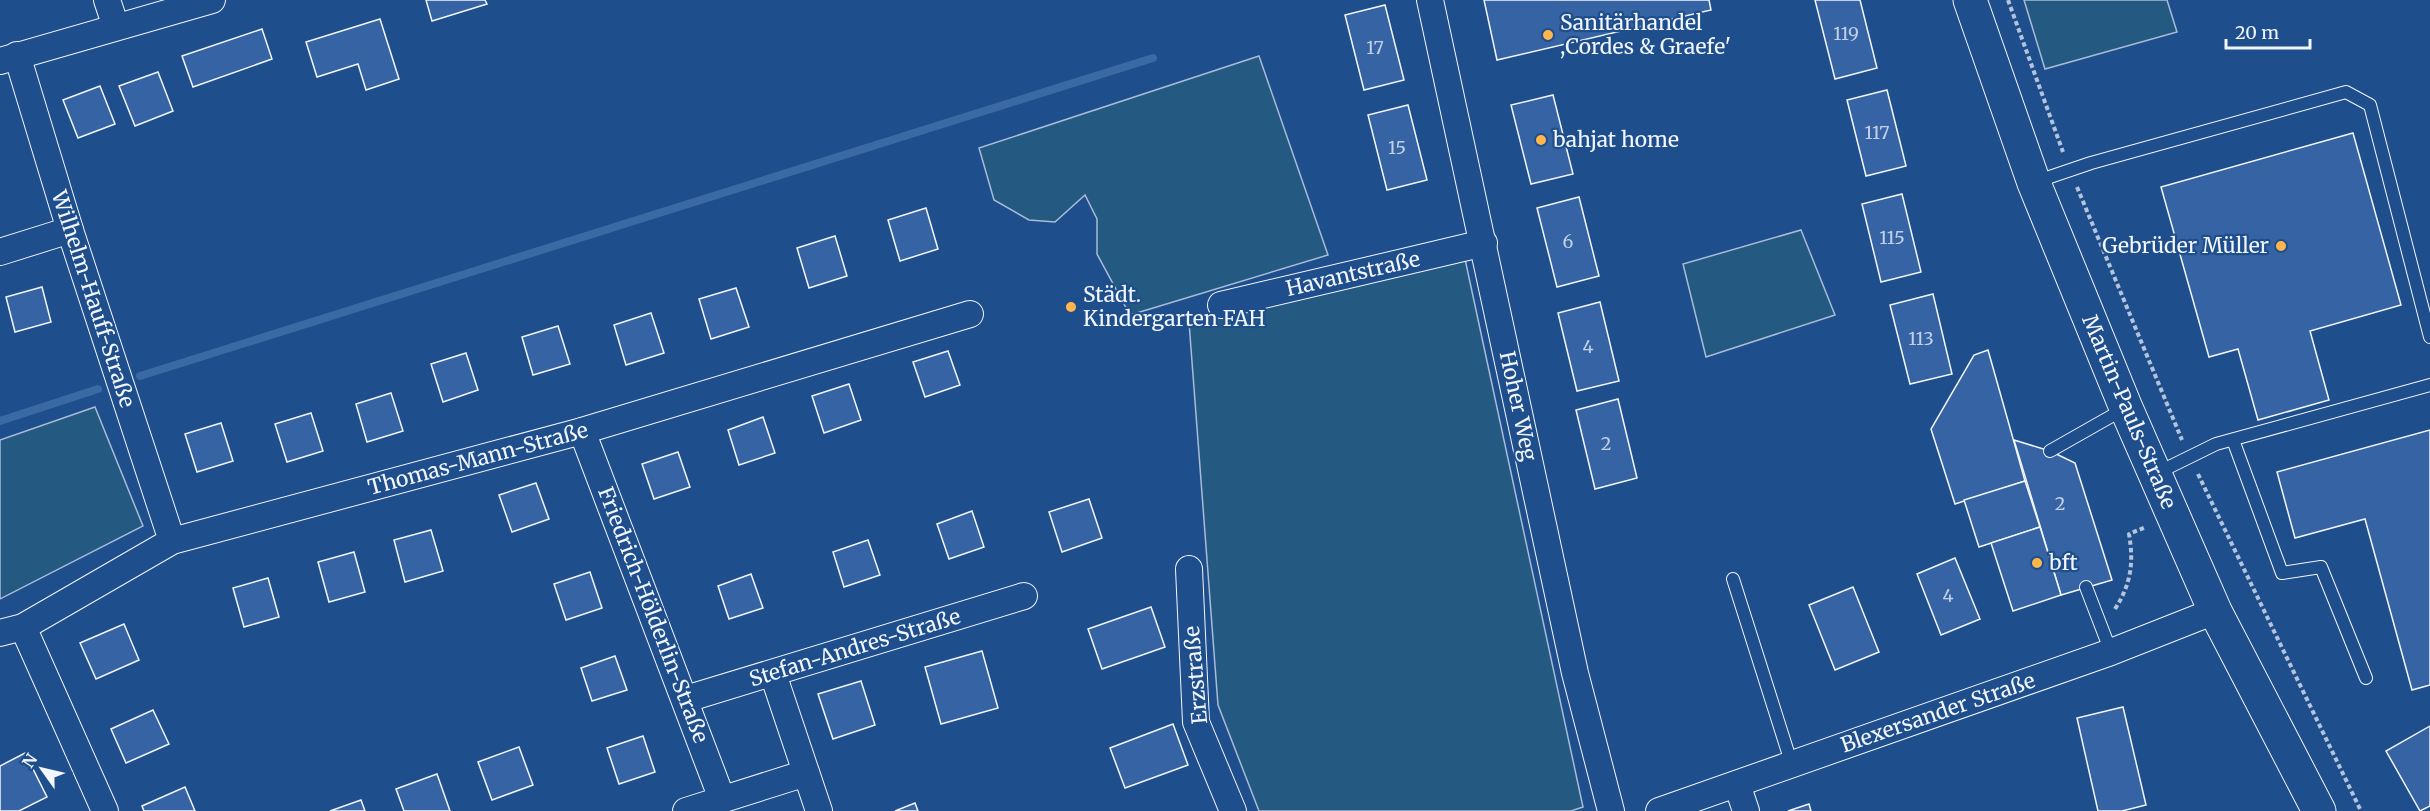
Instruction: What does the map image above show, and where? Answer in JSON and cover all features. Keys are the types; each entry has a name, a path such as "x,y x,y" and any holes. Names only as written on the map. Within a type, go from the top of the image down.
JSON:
{"street":[{"path":"107,0 116,27"},
{"path":"9,58 212,0"},
{"name":"Hoher Weg","path":"1430,0 1575,673 1611,811"},
{"name":"Martin-Pauls-Straße","path":"1970,0 2034,183 2126,408 2215,611 2319,811"},
{"name":"Wilhelm-Hauff-Straße","path":"9,58 70,230 172,541"},
{"path":"0,252 70,230"},
{"name":"Havantstraße","path":"1221,305 1484,243"},
{"name":"Thomas-Mann-Straße","path":"11,630 172,541 582,431 970,315"},
{"name":"Friedrich-Hölderlin-Straße","path":"582,431 686,699 722,799"},
{"name":"Erzstraße","path":"1189,569 1196,722 1233,811"},
{"name":"Stefan-Andres-Straße","path":"686,699 1024,596"},
{"name":"Blexersander Straße","path":"1659,811 2111,652 2215,611"},
{"path":"11,630 105,811"},
{"path":"773,674 819,811"},
{"path":"686,811 806,773"},
{"path":"1737,784 1746,811"}],"lane":[{"path":"2034,183 2070,170 2346,92 2370,105 2430,337"},
{"path":"2155,474 2216,444 2430,385"},
{"path":"2050,451 2126,408"},
{"path":"2233,440 2282,573 2321,567 2366,678"},
{"path":"1733,579 1792,765"},
{"path":"2086,588 2111,652"}],"path":[{"path":"2008,0 2070,170 2189,457 2361,811"},
{"path":"2100,622 2112,614 2126,593 2133,562 2129,534"}],"shaded area":[{"path":"2024,0 2167,0 2177,32 2045,69"},
{"path":"1259,56 1328,255 1130,315 1097,254 1097,219 1085,195 1055,222 1029,220 994,200 979,148"},
{"path":"1801,230 1835,315 1706,357 1683,264"},
{"path":"1465,259 1583,807 1571,811 1259,811 1218,705 1189,322"},
{"path":"95,407 143,526 0,599 0,440"}],"building":[{"path":"426,0 485,0 487,4 432,21"},
{"name":"Sanitärhandel ,Cordes & Graefe'","path":"1484,0 1709,0 1711,10 1497,60"},
{"path":"1815,0 1860,0 1877,68 1835,79"},
{"path":"1385,5 1404,80 1364,90 1345,15"},
{"path":"380,19 399,79 366,90 358,64 317,77 306,42"},
{"path":"262,29 272,59 193,87 182,56"},
{"path":"158,72 173,111 135,126 119,86"},
{"path":"100,86 115,124 78,138 63,100"},
{"path":"1887,90 1906,166 1866,176 1847,100"},
{"path":"1553,95 1573,174 1531,184 1511,105"},
{"path":"1408,105 1427,180 1387,190 1368,115"},
{"name":"Gebrüder Müller","path":"2353,133 2401,305 2310,331 2329,400 2258,420 2238,349 2209,357 2161,187"},
{"path":"1902,194 1921,272 1881,282 1862,204"},
{"path":"1579,197 1599,276 1557,287 1537,208"},
{"path":"926,208 938,249 900,261 888,220"},
{"path":"835,236 847,276 809,288 797,248"},
{"path":"42,287 51,322 15,332 6,297"},
{"path":"736,288 749,327 711,339 699,299"},
{"path":"1933,294 1952,374 1910,384 1890,305"},
{"path":"1600,302 1619,381 1577,391 1558,313"},
{"path":"651,313 664,353 626,365 614,325"},
{"path":"558,326 570,364 533,375 522,337"},
{"path":"1988,350 2025,481 1955,504 1931,429 1974,355"},
{"path":"948,351 960,385 925,397 913,362"},
{"path":"466,353 478,390 443,402 431,364"},
{"path":"849,384 861,420 824,433 812,396"},
{"path":"391,393 403,431 367,442 356,404"},
{"path":"1618,399 1637,478 1595,489 1576,410"},
{"path":"311,413 323,451 287,462 275,424"},
{"path":"763,417 775,453 739,465 728,430"},
{"path":"221,423 233,461 197,472 185,434"},
{"path":"2430,430 2430,685 2412,690 2365,519 2295,538 2277,472"},
{"path":"2014,440 2050,451 2075,463 2112,580 2061,595"},
{"path":"678,452 690,487 654,499 642,464"},
{"path":"2025,481 2040,527 1979,547 1964,500"},
{"path":"536,483 549,519 512,532 499,495"},
{"path":"1089,499 1102,538 1062,552 1049,512"},
{"path":"972,511 984,547 949,559 937,524"},
{"path":"2040,527 2061,595 2013,611 1991,543"},
{"path":"431,530 443,571 405,582 394,540"},
{"path":"868,540 880,575 844,587 833,552"},
{"path":"354,552 365,592 329,602 318,562"},
{"path":"1955,558 1980,619 1941,635 1917,574"},
{"path":"590,572 602,608 566,620 554,584"},
{"path":"751,574 763,608 729,619 718,586"},
{"path":"268,578 279,617 244,627 233,588"},
{"path":"1853,587 1879,652 1835,670 1809,605"},
{"path":"1151,607 1165,647 1102,669 1088,629"},
{"path":"124,624 139,660 96,679 80,643"},
{"path":"982,651 998,708 941,724 925,667"},
{"path":"615,656 627,690 592,701 581,668"},
{"path":"861,681 875,725 833,739 818,694"},
{"path":"2123,707 2146,805 2122,811 2098,811 2077,718"},
{"path":"153,710 169,744 126,763 111,729"},
{"path":"1173,724 1188,765 1125,788 1110,748"},
{"path":"2430,726 2430,806 2420,811 2386,751"},
{"path":"643,736 655,772 619,784 607,748"},
{"path":"519,747 533,785 492,800 478,762"},
{"path":"25,753 47,797 19,811 0,811 0,766"},
{"path":"437,774 450,811 404,811 396,789"},
{"path":"185,787 195,811 144,811 142,806"},
{"path":"361,800 365,811 330,811"},
{"path":"915,803 918,811 895,811"},
{"path":"1809,804 1811,811 1788,811"}],"waterway":[{"path":"140,376 1153,58"},
{"path":"0,421 98,389"}],"place":[{"name":"Sanitärhandel ,Cordes & Graefe'","path":"1548,35"},
{"name":"bahjat home","path":"1541,140"},
{"name":"Gebrüder Müller","path":"2281,246"},
{"name":"Städt. Kindergarten FAH","path":"1071,307"},
{"name":"bft","path":"2037,563"}]}
